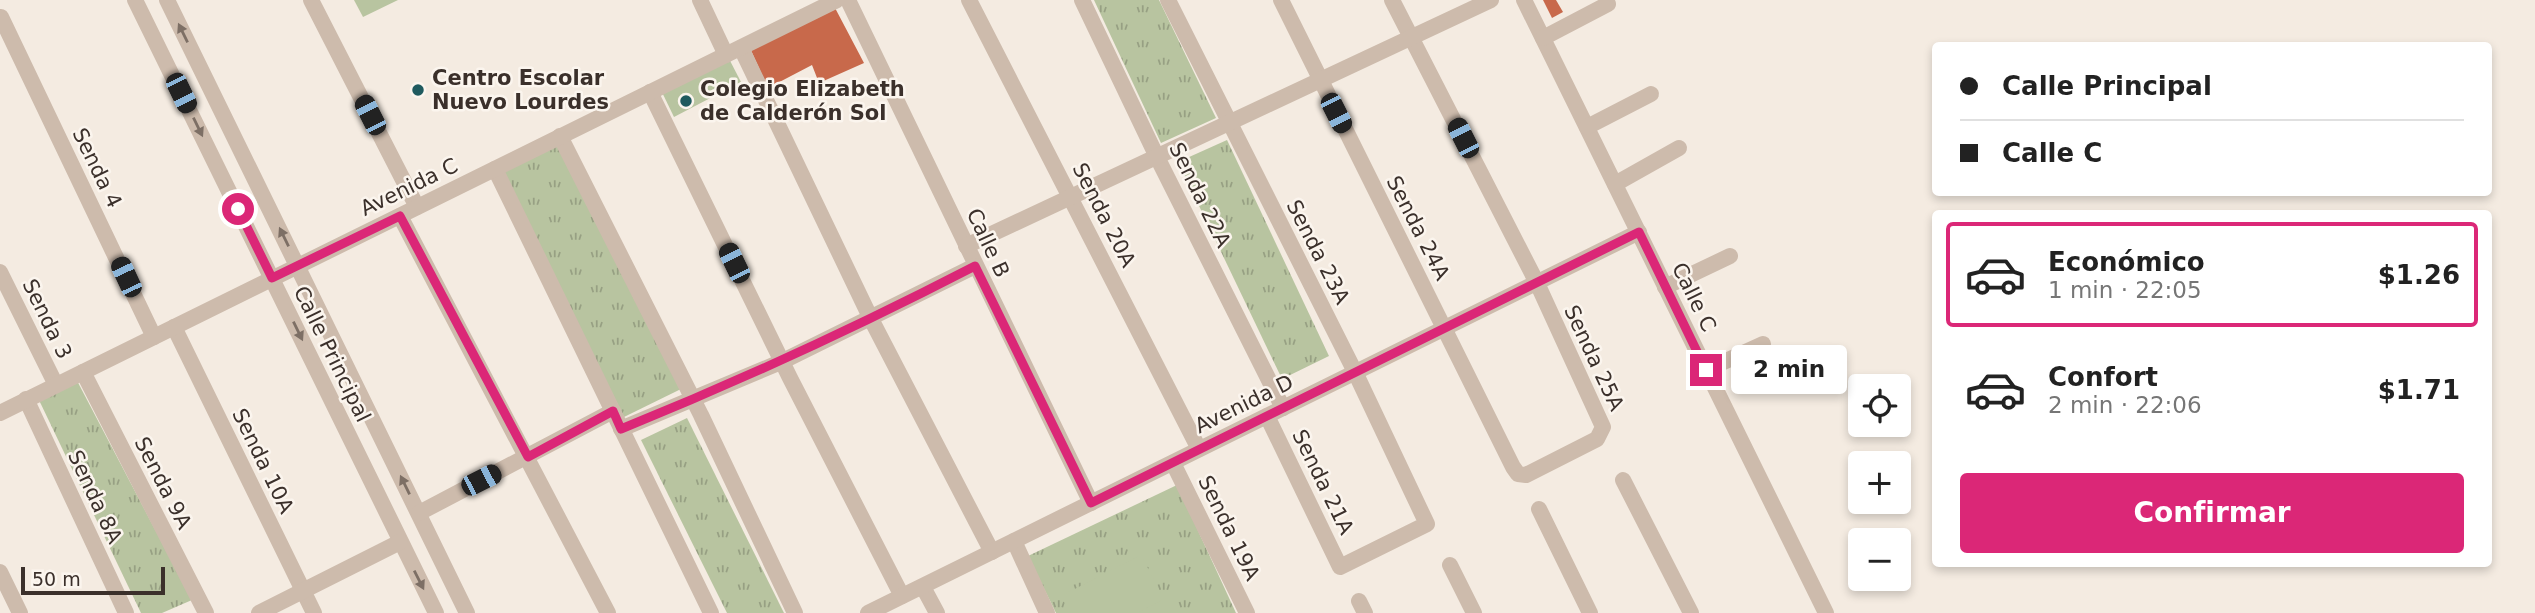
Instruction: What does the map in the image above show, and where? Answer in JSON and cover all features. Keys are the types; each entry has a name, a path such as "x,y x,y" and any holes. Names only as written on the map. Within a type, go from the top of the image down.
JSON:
{"street":[{"name":"Calle Principal","path":"135,0 436,613"},
{"name":"Calle Principal","path":"167,0 467,613"},
{"path":"311,0 417,207"},
{"path":"700,0 734,51 992,552"},
{"name":"Avenida C","path":"0,412 837,0"},
{"name":"Calle B","path":"848,0 1091,503"},
{"name":"Senda 20A","path":"969,0 1199,449"},
{"name":"Senda 22A","path":"1082,0 1157,157 1283,408"},
{"name":"Senda 23A","path":"1168,0 1355,372 1427,524 1340,566"},
{"name":"Senda 24A","path":"1281,0 1518,474"},
{"name":"Senda 25A","path":"1392,0 1536,283 1603,426 1597,439 1526,475 1518,474"},
{"path":"966,247 1491,0"},
{"name":"Calle C","path":"1524,0 1826,613"},
{"path":"1543,38 1608,4"},
{"name":"Senda 4","path":"1,18 154,337"},
{"path":"650,92 902,596"},
{"path":"1587,127 1651,93"},
{"path":"560,136 693,400 795,613"},
{"path":"1615,184 1679,148"},
{"path":"495,169 711,613"},
{"path":"400,216 608,613"},
{"name":"Avenida D","path":"868,613 1639,232"},
{"path":"1665,287 1730,256"},
{"path":"621,429 783,361 975,266"},
{"name":"Senda 3","path":"0,272 56,385"},
{"name":"Senda 10A","path":"174,327 314,613"},
{"path":"1706,370 1763,344"},
{"name":"Senda 9A","path":"83,372 202,612"},
{"name":"Senda 8A","path":"26,400 126,613"},
{"path":"419,513 613,411"},
{"name":"Senda 21A","path":"1267,416 1340,566"},
{"name":"Senda 19A","path":"1173,463 1247,613"},
{"path":"1623,480 1691,613"},
{"path":"1539,509 1590,613"},
{"path":"1014,541 1047,613"},
{"path":"259,613 400,542"},
{"path":"1450,565 1474,613"},
{"path":"0,572 20,613"},
{"path":"923,587 937,613"}],"green space":[{"path":"354,0 398,0 363,17"},
{"path":"1094,0 1159,0 1216,118 1161,143"},
{"name":"Colegio Elizabeth de Calderón Sol","path":"726,53 741,82 674,117 658,84"},
{"path":"1227,140 1329,356 1282,379 1178,162"},
{"path":"557,145 681,389 624,417 502,172"},
{"path":"74,375 192,600 162,613 141,613 38,398"},
{"path":"687,418 784,613 727,613 641,440"},
{"path":"1177,485 1236,613 1056,613 1028,556"},
{"path":"1141,555 1164,599 1137,613 1070,613 1061,596"}],"building":[{"path":"1543,0 1556,0 1563,12 1552,18"},
{"name":"Colegio Elizabeth de Calderón Sol","path":"834,6 864,63 819,83 812,65 768,88 749,46"}],"place":[{"name":"Centro Escolar Nuevo Lourdes","path":"418,90"},
{"name":"Colegio Elizabeth de Calderón Sol","path":"686,101"}],"route":[{"path":"238,209 272,278 400,216 528,457 613,411 621,429 693,400 783,361 975,266 1091,503 1639,232 1706,370"}]}
